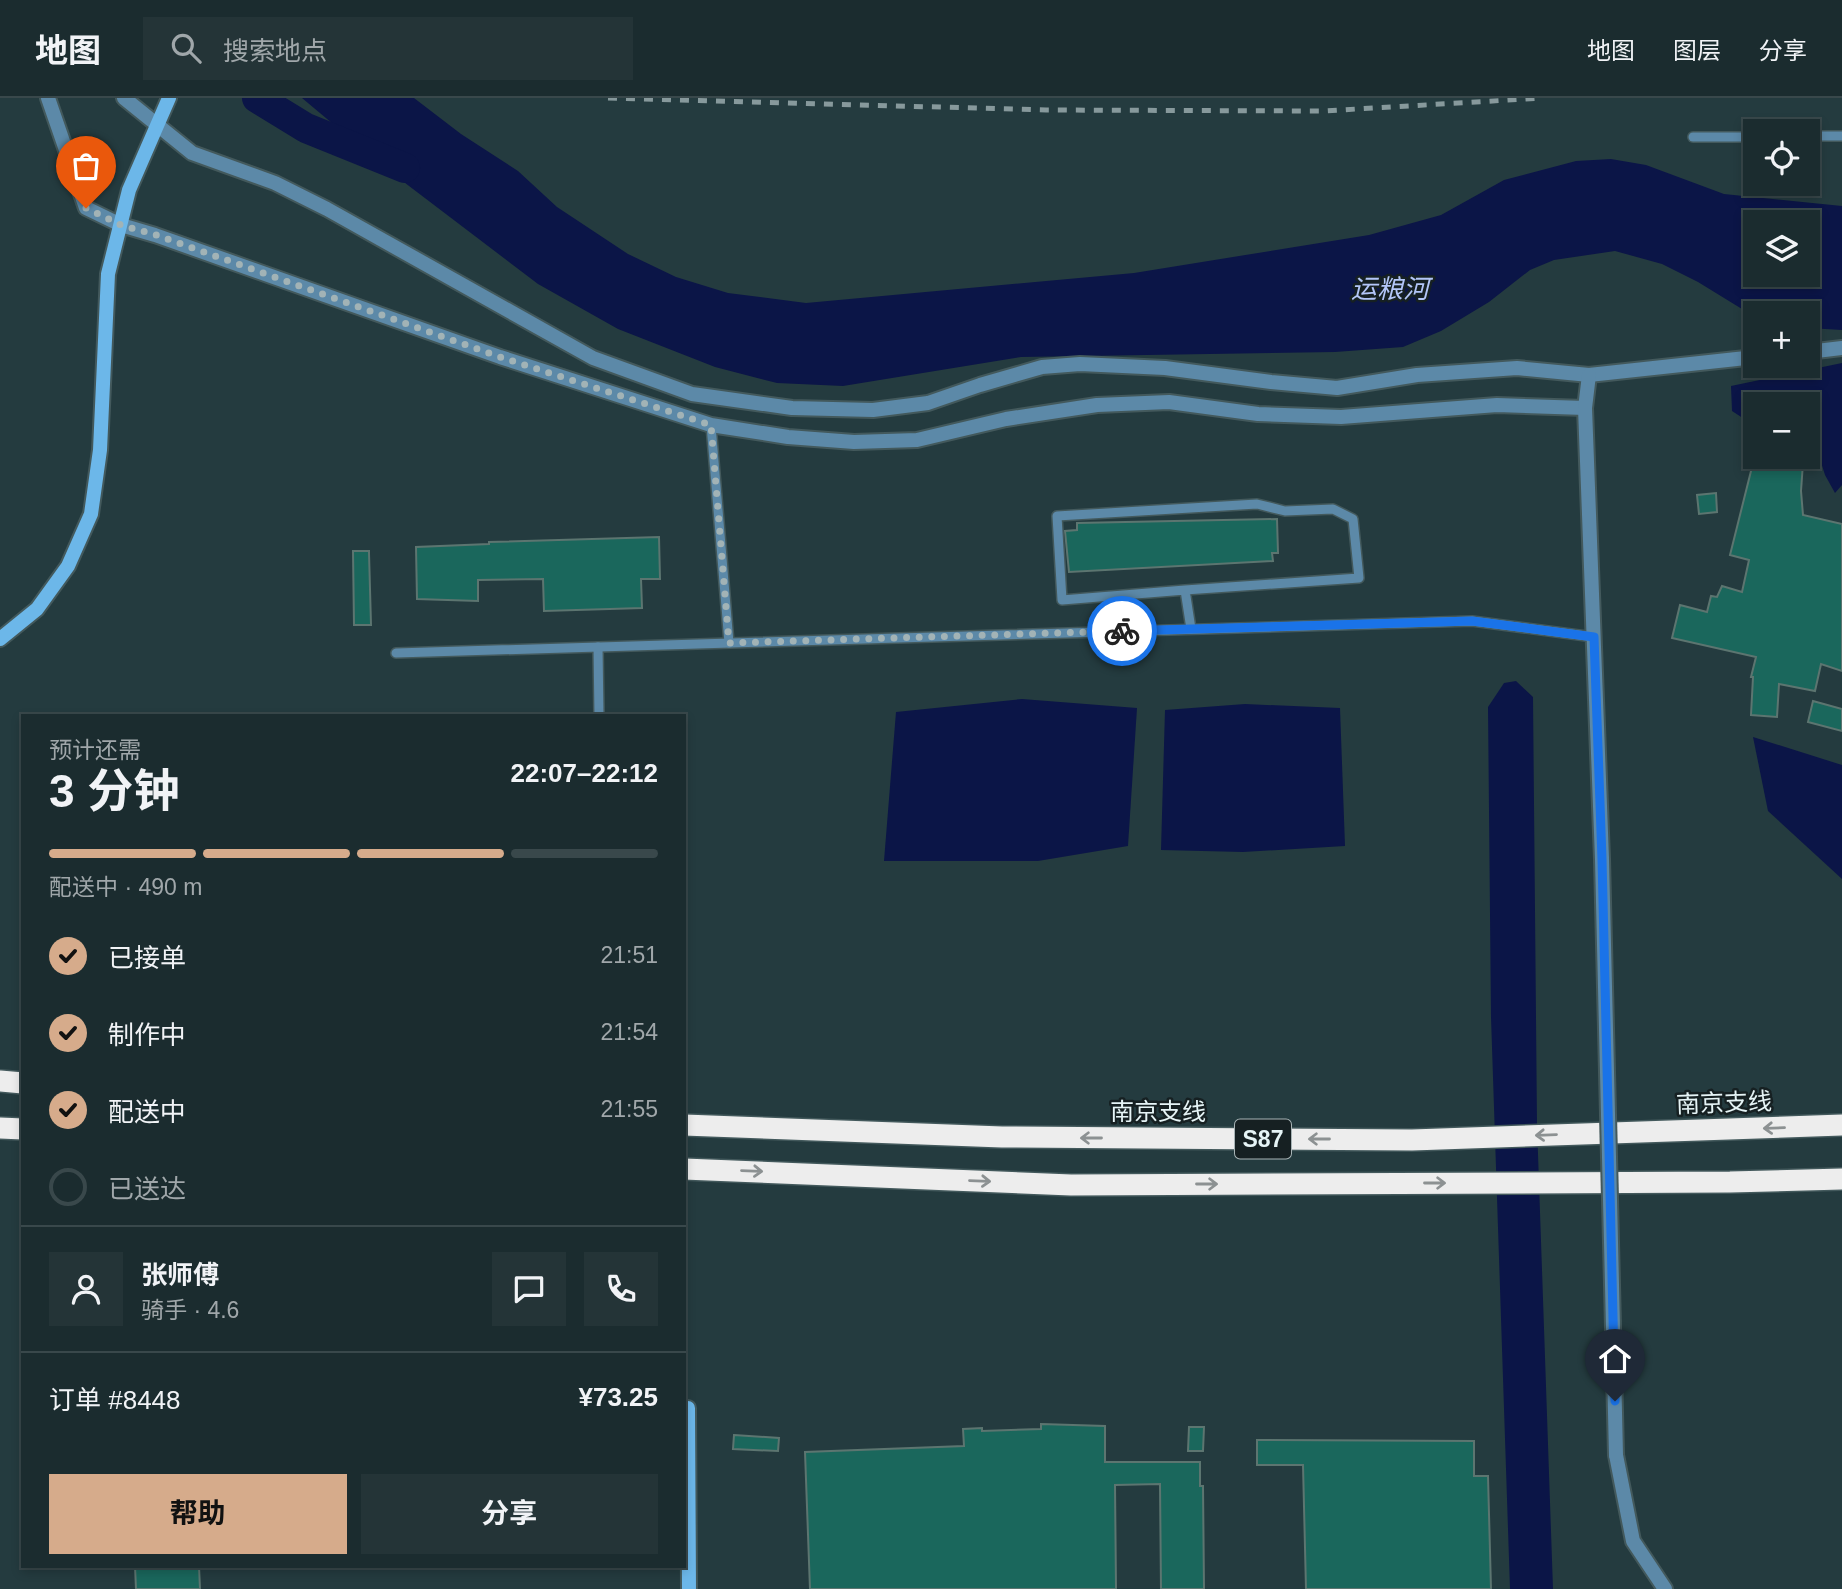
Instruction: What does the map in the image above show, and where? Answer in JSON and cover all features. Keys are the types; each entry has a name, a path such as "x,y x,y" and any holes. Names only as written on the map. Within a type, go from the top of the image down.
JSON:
{"highway":[{"path":"0,1081 21,1083"},
{"name":"南京支线","path":"686,1125 1002,1137 1412,1140 1842,1125"},
{"path":"0,1128 21,1129"},
{"name":"S87","path":"686,1169 1071,1185 1842,1179"}],"street":[{"path":"48,98 86,208 121,225 500,357 711,425 788,437 855,442 917,440 1006,419 1097,405 1169,402 1258,414 1341,417 1497,405 1585,408"},
{"path":"124,98 158,122 192,153 275,183 327,209 593,358 692,394 792,408 873,410 928,403 1042,367 1080,364 1165,368 1337,388 1418,375 1517,368 1589,375 1743,358"},
{"path":"0,639 37,609 68,566 91,514 100,450 108,274 130,191 169,98"},
{"path":"1820,351 1842,348"},
{"path":"1589,375 1585,408 1602,859 1616,1455 1633,1541 1665,1589"},
{"path":"688,1408 689,1589"}],"lane":[{"path":"1820,136 1842,136"},
{"path":"1693,137 1743,137"},
{"path":"711,425 729,643"},
{"path":"1256,504 1285,512 1333,509 1353,519 1359,578 1185,590 1062,600 1057,516 1256,504"},
{"path":"1185,590 1191,629"},
{"path":"396,653 1472,621 1594,637"},
{"path":"598,647 599,714"}],"water":[{"name":"运粮河","path":"302,98 414,98 461,134 518,171 557,207 628,254 676,277 728,293 806,303 1134,273 1369,235 1441,215 1504,180 1576,161 1611,159 1646,165 1724,194 1842,206 1842,330 1820,329 1820,301 1743,301 1743,310 1662,264 1615,251 1554,260 1530,270 1489,302 1441,331 1403,347 1335,352 1021,357 843,386 777,383 715,367 618,329 538,284 388,170"},
{"path":"1842,363 1842,485 1835,493 1820,459 1820,392 1743,392 1743,418 1732,411 1731,386 1770,378 1820,378 1820,368"},
{"path":"1516,681 1533,697 1537,1125 1553,1589 1510,1589 1491,1017 1488,707 1504,683"},
{"path":"1022,699 1137,708 1128,846 1038,861 884,861 896,712"},
{"path":"1245,704 1340,708 1345,846 1243,852 1161,850 1165,710"},
{"path":"1753,737 1842,765 1842,879 1768,811"}],"building":[{"path":"1752,469 1803,469 1803,515 1842,524 1842,671 1821,664 1815,691 1779,684 1777,717 1751,715 1751,677 1756,657 1672,638 1680,605 1707,612 1711,596 1717,597 1722,586 1742,592 1749,560 1730,555"},
{"path":"1716,493 1717,512 1699,514 1697,495"},
{"path":"1277,519 1278,553 1272,553 1273,561 1069,572 1065,531 1077,530 1077,523"},
{"path":"659,537 660,579 641,579 642,608 544,611 543,579 478,580 478,601 417,599 416,547"},
{"path":"353,551 369,551 371,625 354,625"},
{"path":"1813,701 1842,709 1842,731 1808,722"},
{"path":"1041,1424 1105,1426 1105,1462 1200,1462 1200,1486 1203,1486 1204,1589 1161,1589 1160,1484 1115,1485 1116,1589 810,1589 805,1452 964,1446 963,1429 1041,1429"},
{"path":"1189,1427 1204,1427 1203,1451 1188,1451"},
{"path":"734,1435 779,1438 778,1451 733,1449"},
{"path":"1257,1440 1474,1441 1474,1476 1488,1476 1491,1589 1306,1589 1303,1465 1257,1465"},
{"path":"135,1568 199,1568 200,1589 136,1589"}],"waterway":[{"path":"257,98 306,128 405,168"}],"railway":[{"path":"608,98 1046,110 1323,111 1543,98"}],"way so far":[{"path":"86,208 121,225 500,357 711,425 729,643 1122,631"}],"route":[{"path":"1122,631 1472,621 1594,637 1615,1401"}]}
